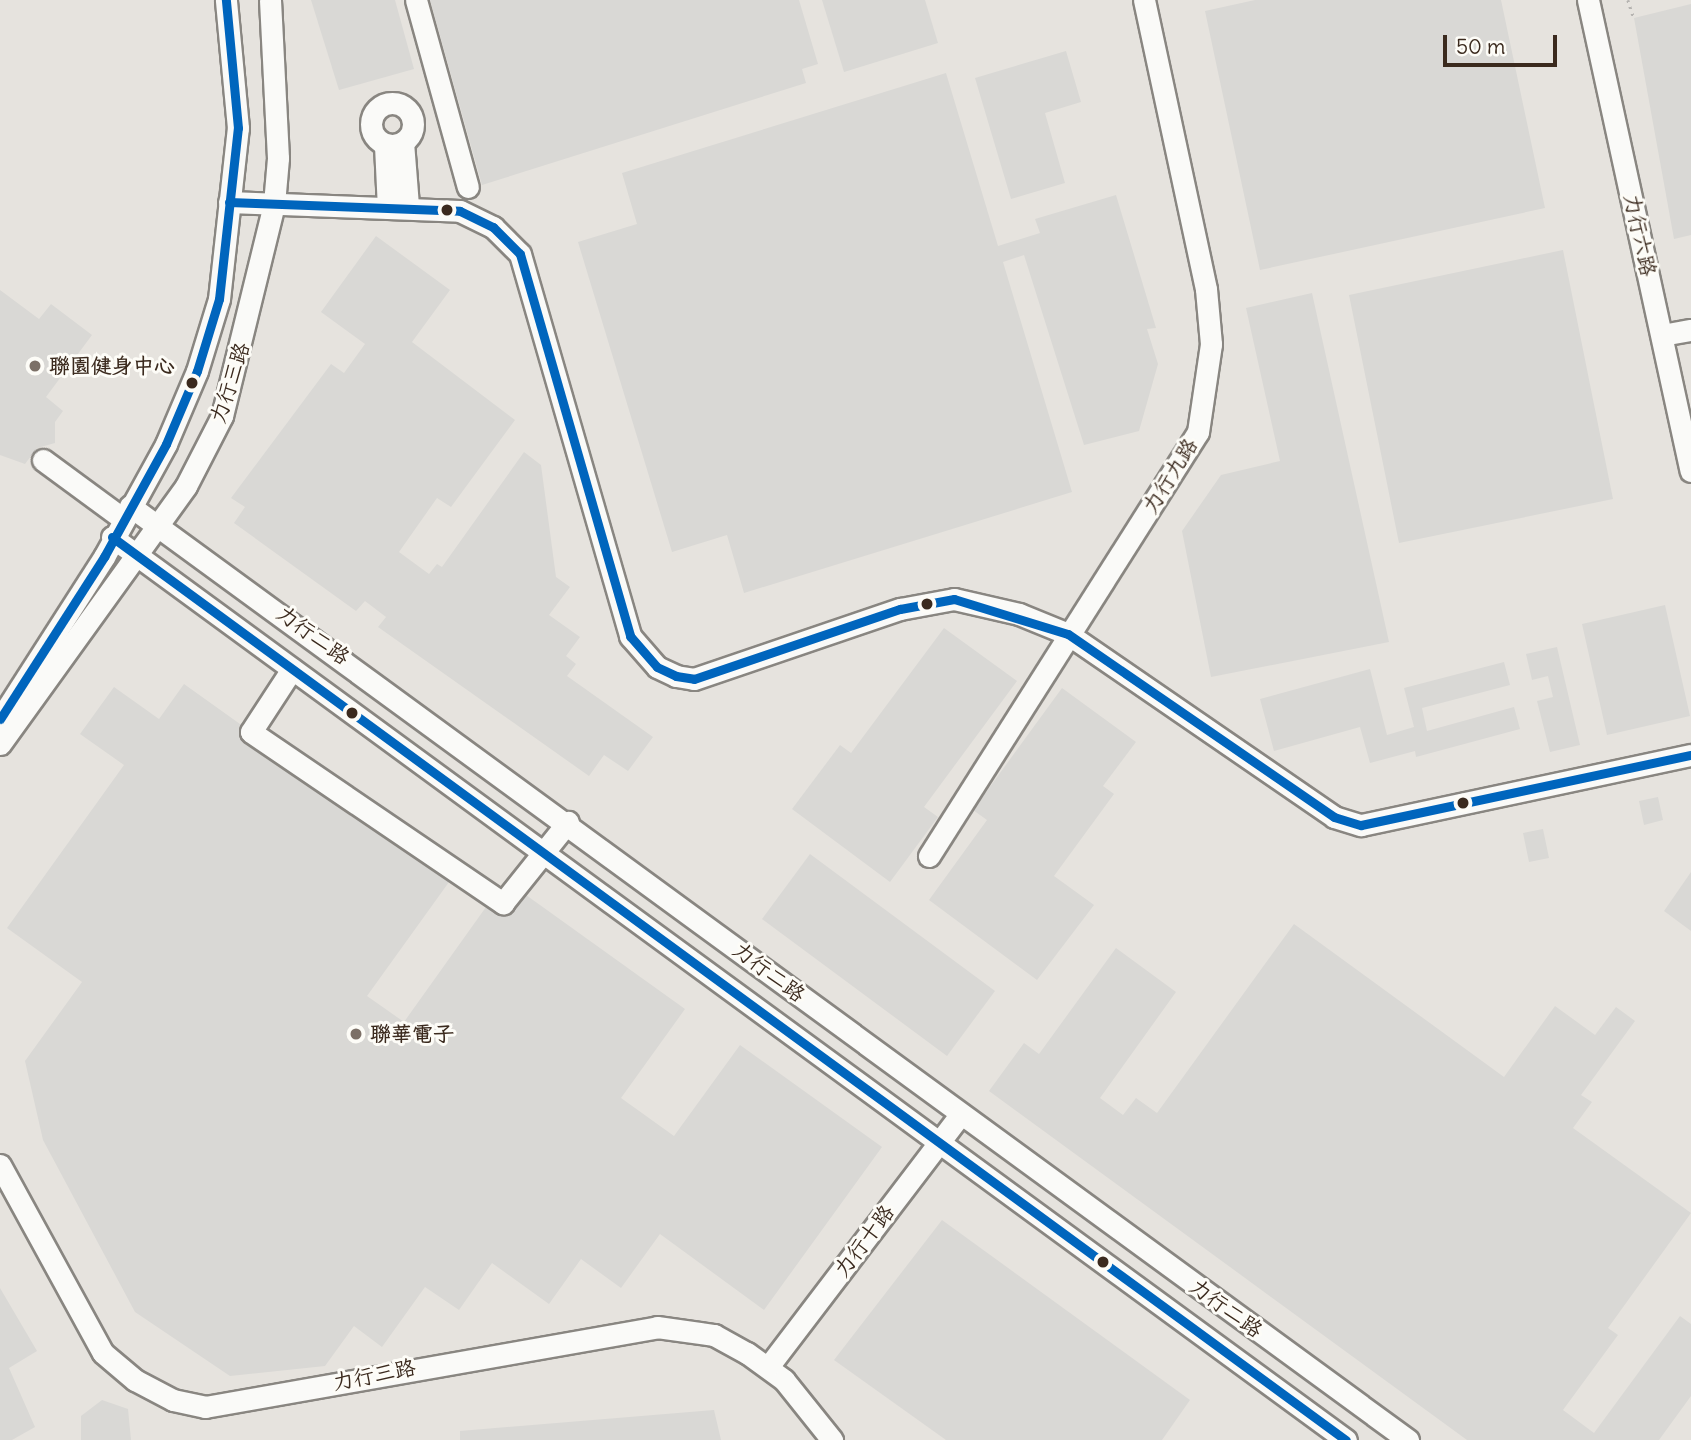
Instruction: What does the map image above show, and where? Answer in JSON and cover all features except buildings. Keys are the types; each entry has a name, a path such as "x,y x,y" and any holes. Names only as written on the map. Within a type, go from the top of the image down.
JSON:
{"street":[{"name":"力行三路","path":"0,719 112,537 197,371 219,299 239,128 226,0"},
{"name":"力行三路","path":"0,744 160,523 222,415 274,204 278,158 270,0"},
{"path":"416,0 468,187"},
{"name":"力行九路","path":"929,856 1198,432 1207,394 1211,344 1206,289 1144,0"},
{"name":"力行六路","path":"1592,1 1662,335 1688,441 1691,471"},
{"path":"396,103 411,116 412,129 394,144 370,128 374,111 396,103"},
{"path":"411,116 446,109"},
{"path":"394,144 398,207"},
{"path":"229,202 460,211 493,227 520,254 630,636 657,667 694,679 936,598 1019,614 1068,634 1334,817 1361,825 1691,755"},
{"path":"1662,335 1691,330"},
{"name":"力行二路","path":"43,460 126,512 160,523 568,822 960,1115 1408,1440"},
{"name":"力行二路","path":"112,537 545,852 937,1144 1346,1440"},
{"path":"292,669 251,732 503,903 568,822"},
{"name":"力行十路","path":"768,1367 960,1115"},
{"name":"力行三路","path":"1,1170 103,1353 135,1380 173,1399 205,1407 657,1327 714,1335 768,1367 832,1440"},
{"path":"1257,1375 1277,1346"}],"path":[{"path":"1628,0 1634,18"}],"shaded area":[{"path":"0,0 1691,0 1691,1440 0,1440"}],"transit line":[{"path":"0,719 104,557 166,444 197,371 219,299 238,128 226,0"},
{"path":"229,202 460,211 493,227 520,254 630,636 657,667 676,676 694,679 900,609 954,599 1068,634 1334,817 1361,825 1691,755"},
{"path":"112,537 1346,1440"}],"place":[{"name":"聯園健身中心","path":"35,366"},
{"name":"聯華電子","path":"356,1034"}]}
